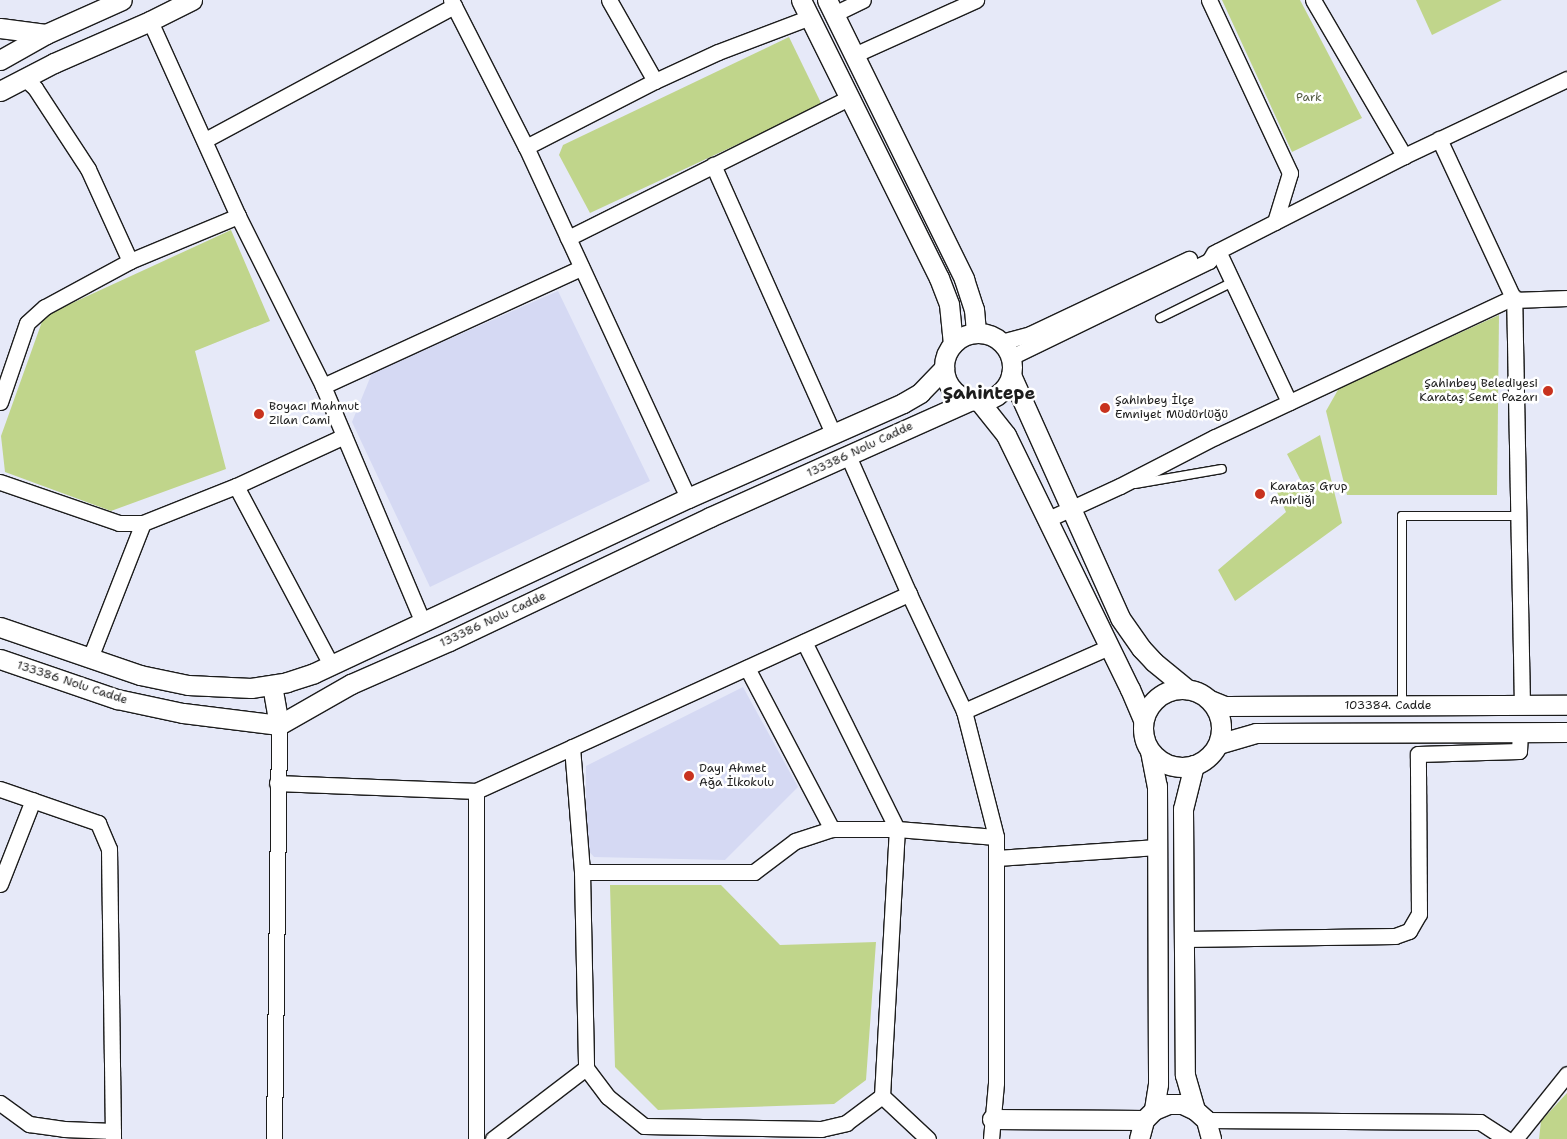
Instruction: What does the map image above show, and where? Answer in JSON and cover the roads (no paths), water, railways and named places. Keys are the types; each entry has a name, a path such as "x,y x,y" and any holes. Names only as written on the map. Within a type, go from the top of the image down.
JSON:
{"street":[{"path":"0,60 46,34 122,0"},
{"path":"0,91 54,62 150,21 192,0"},
{"path":"609,0 655,81"},
{"path":"801,0 945,291 949,304 953,344"},
{"path":"863,0 830,7 964,279 974,309 976,333"},
{"path":"854,55 976,0"},
{"path":"1209,0 1290,173 1274,222"},
{"path":"1313,0 1404,156"},
{"path":"205,140 452,3 526,147 688,498"},
{"path":"526,147 655,81 718,52 810,17"},
{"path":"150,21 238,216 323,386 423,623"},
{"path":"0,28 46,34"},
{"path":"24,78 35,88 88,168 130,260"},
{"path":"1008,358 1209,261 1216,252 1404,156 1567,79"},
{"path":"568,238 849,98"},
{"path":"1439,139 1514,299 1522,706"},
{"path":"713,165 833,433"},
{"path":"0,402 27,323 45,306 130,260 238,216"},
{"path":"1216,252 1233,282 1289,402"},
{"path":"323,386 581,268"},
{"path":"1046,520 1120,486 1215,437 1289,402 1514,299 1567,298"},
{"path":"1143,720 1006,434 975,401 962,397 949,385 944,368 944,360 953,344 960,338 976,333 985,334 1008,358 1071,509 1120,618 1154,662 1187,689"},
{"path":"975,401 996,396 1008,383 1008,358"},
{"name":"133386 Nolu Cadde","path":"0,627 140,675 188,685 251,688 287,682 331,665 688,498 920,394 944,368"},
{"name":"133386 Nolu Cadde","path":"0,659 117,699 183,713 279,725 352,684 449,641 710,517 975,401"},
{"path":"0,482 120,523 143,523 236,486 344,436"},
{"path":"848,456 909,594 964,711 996,837 996,1083 991,1139"},
{"path":"236,486 331,665"},
{"path":"90,658 143,523"},
{"path":"276,783 476,791 909,594"},
{"path":"572,747 582,872 586,1068 608,1097 644,1133 821,1129 846,1123 882,1096 897,829 804,642"},
{"path":"964,711 1109,646"},
{"path":"747,668 832,829"},
{"path":"272,685 279,725 276,783 274,1139"},
{"path":"1138,1139 1149,1115 1158,1084 1157,786 1150,751 1143,736 1143,720 1148,706 1159,696 1172,689 1187,689 1200,692 1210,700 1219,713 1222,728 1218,744 1209,757 1194,766 1178,767 1162,762 1150,751"},
{"name":"103384. Cadde","path":"1210,700 1225,706 1567,705"},
{"path":"1184,939 1395,936 1409,931 1419,914 1418,754 1519,751 1520,732"},
{"path":"1218,744 1256,733 1567,732"},
{"path":"1194,766 1183,809 1185,1075 1211,1139"},
{"path":"0,789 98,823 109,849 113,1135 29,1124 0,1103"},
{"path":"476,791 476,1139"},
{"path":"0,884 32,800"},
{"path":"582,872 754,872 795,841 832,829 897,829 996,837"},
{"path":"997,858 1157,847"},
{"path":"493,1139 586,1068"},
{"path":"1515,1139 1567,1074"},
{"path":"882,1096 928,1139"},
{"path":"992,1119 1149,1115 1168,1104 1182,1104 1201,1115 1480,1122 1499,1137"}],"lane":[{"path":"1160,318 1233,282"},
{"path":"1120,486 1222,469"},
{"path":"1402,706 1402,516 1518,516"}],"place":[{"name":"Şahinbey Belediyesi Karataş Semt Pazarı","path":"1548,391"},
{"name":"Şahinbey İlçe Emniyet Müdürlüğü","path":"1105,408"},
{"name":"Boyacı Mahmut Zilan Cami","path":"259,414"},
{"name":"Karataş Grup Amirliği","path":"1260,494"},
{"name":"Dayı Ahmet Ağa İlkokulu","path":"689,776"}],"district":[{"name":"Şahintepe","path":"989,393"}],"park label":[{"name":"Park","path":"1309,98"}]}
